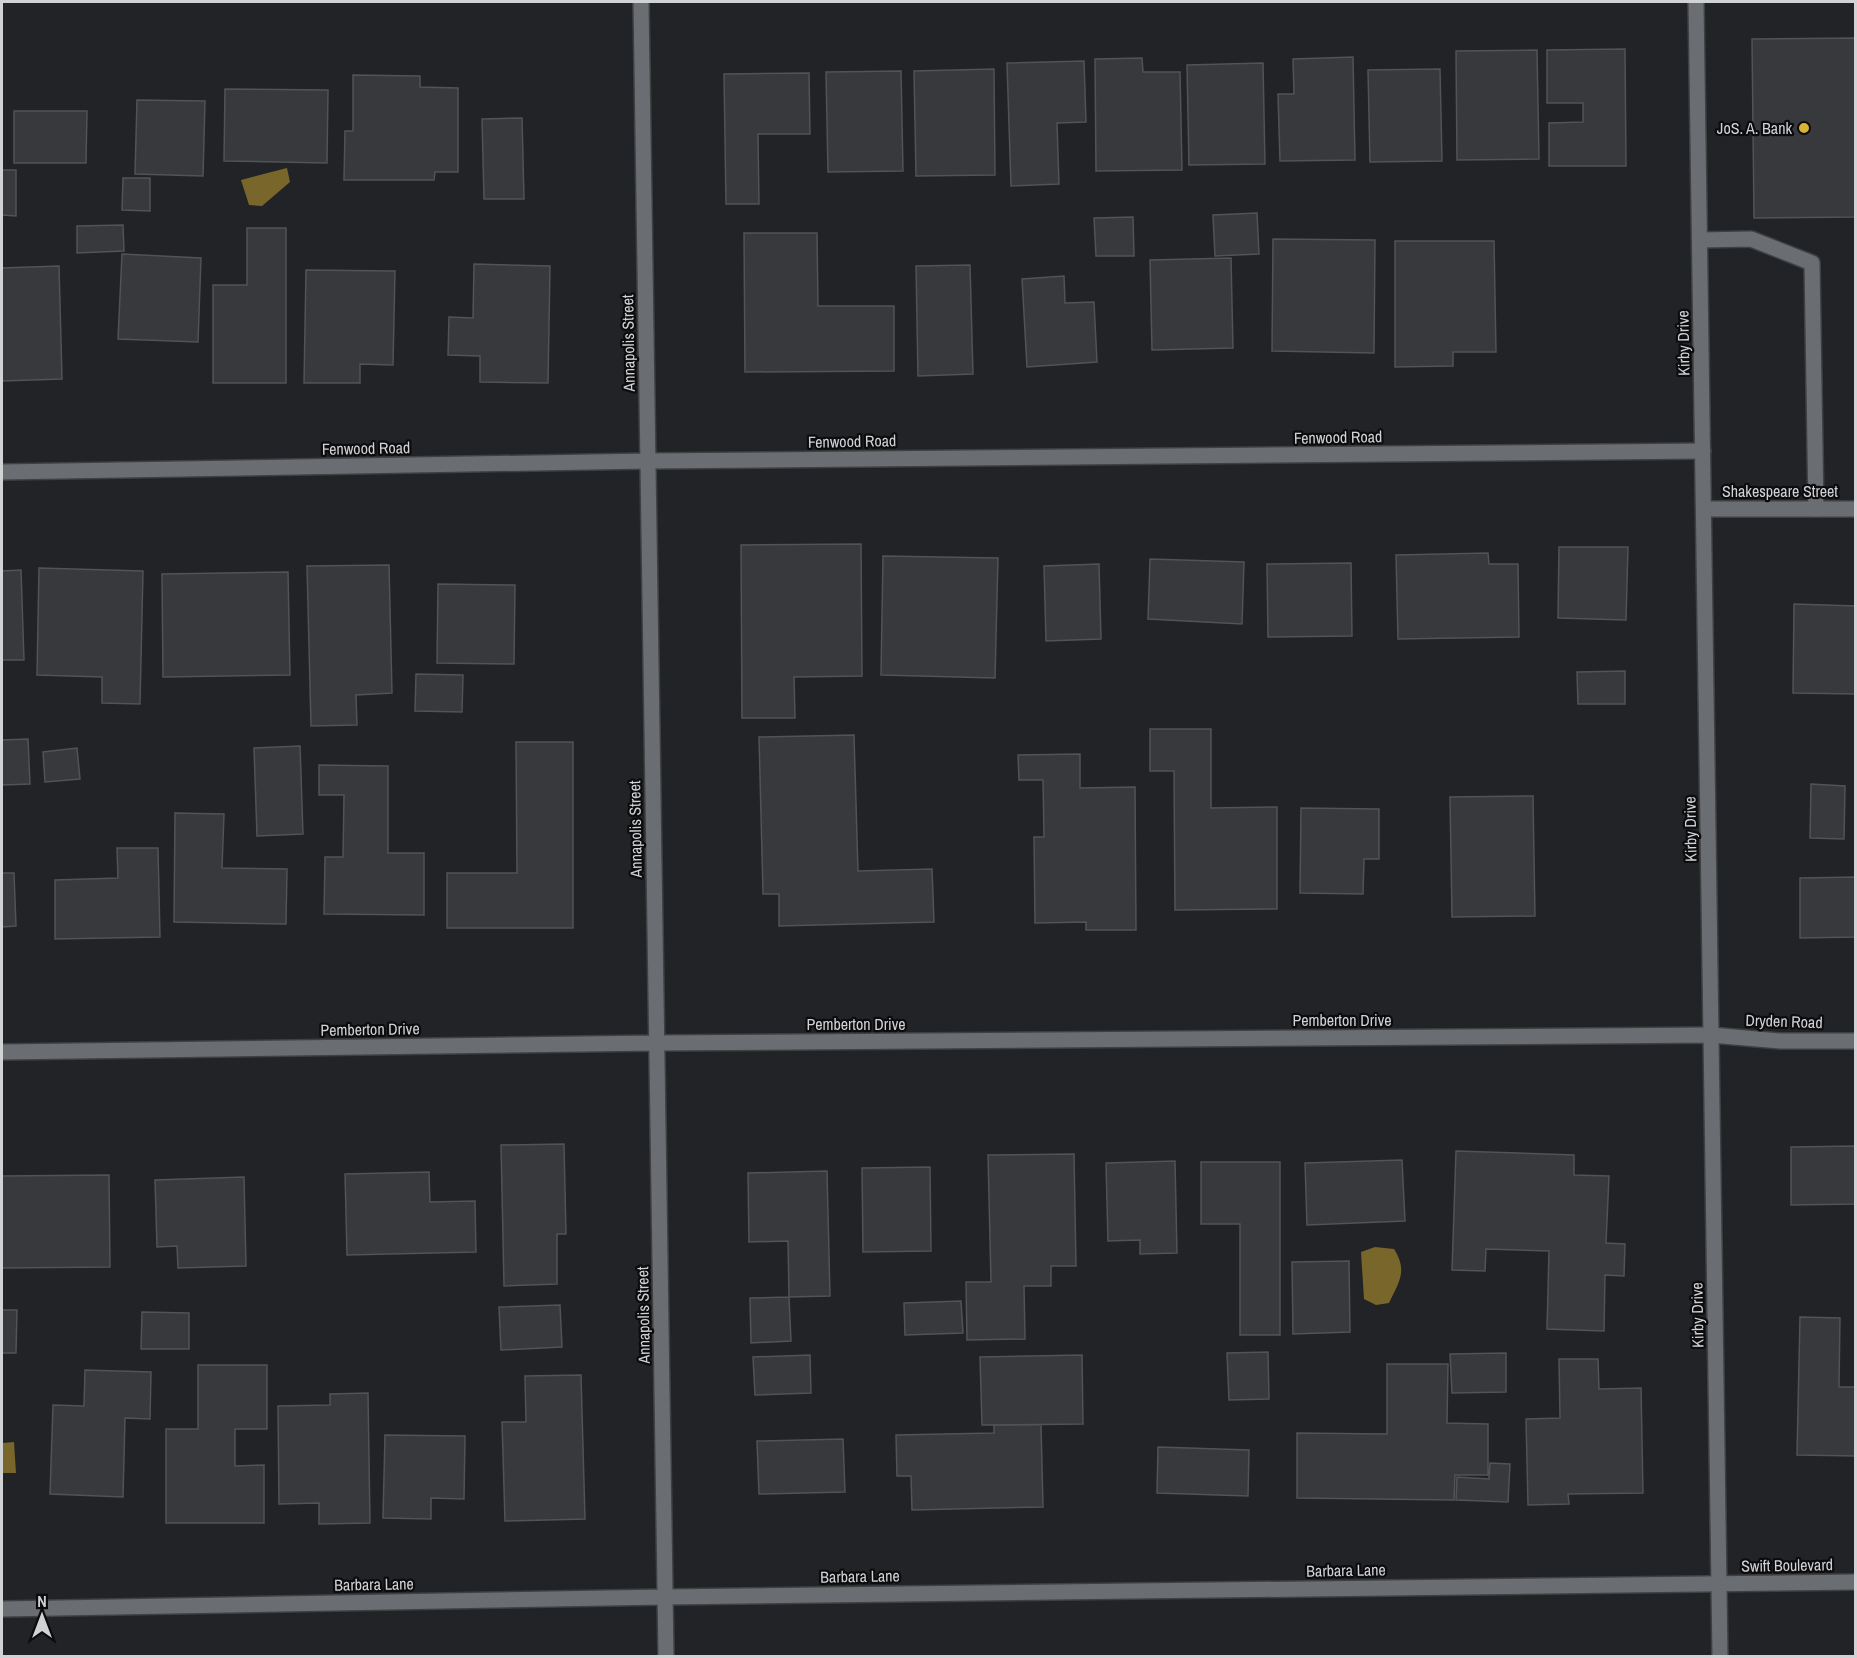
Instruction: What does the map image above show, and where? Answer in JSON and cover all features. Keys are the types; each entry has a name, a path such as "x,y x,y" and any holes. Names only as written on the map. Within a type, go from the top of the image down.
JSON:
{"street":[{"name":"Annapolis Street","path":"641,2 666,1656"},
{"name":"Kirby Drive","path":"1696,2 1720,1656"},
{"path":"1700,240 1751,239 1812,263 1816,509"},
{"name":"Fenwood Road","path":"2,472 648,461 1703,451"},
{"name":"Shakespeare Street","path":"1704,509 1856,509"},
{"name":"Pemberton Drive","path":"2,1052 656,1043 1711,1035"},
{"name":"Dryden Road","path":"1711,1035 1780,1041 1856,1041"},
{"name":"Swift Boulevard","path":"1719,1584 1856,1582"},
{"name":"Barbara Lane","path":"2,1609 665,1597 1719,1584"}],"shaded area":[{"path":"287,168 290,182 262,206 249,205 241,180"},
{"path":"1375,1247 1394,1249 1401,1264 1399,1282 1389,1303 1376,1305 1364,1299 1361,1252"},
{"path":"14,1442 16,1473 2,1473 2,1443"}],"building":[{"name":"JoS. A. Bank","path":"1856,38 1856,217 1754,218 1752,39"},
{"path":"1625,49 1626,166 1549,166 1549,123 1583,122 1583,103 1547,103 1547,50"},
{"path":"1537,50 1539,159 1457,160 1456,51"},
{"path":"1353,57 1355,160 1280,161 1278,94 1294,94 1293,59"},
{"path":"1142,58 1143,72 1180,72 1182,170 1096,171 1095,59"},
{"path":"1084,61 1086,122 1057,123 1059,184 1011,186 1007,63"},
{"path":"1263,63 1265,164 1189,165 1187,65"},
{"path":"994,69 995,175 916,176 914,71"},
{"path":"1440,69 1442,161 1370,162 1368,70"},
{"path":"901,71 903,171 828,172 826,72"},
{"path":"809,73 810,134 758,134 759,204 726,204 724,74"},
{"path":"353,75 420,76 420,87 458,88 458,172 435,172 434,180 344,180 345,131 353,131"},
{"path":"225,89 328,90 327,163 224,161"},
{"path":"137,100 205,101 203,176 135,174"},
{"path":"14,111 87,111 86,163 14,163"},
{"path":"522,118 524,199 484,199 482,119"},
{"path":"2,170 16,170 16,216 2,215"},
{"path":"123,178 150,178 150,211 122,210"},
{"path":"1257,213 1259,254 1215,256 1213,215"},
{"path":"1133,217 1134,256 1096,256 1094,218"},
{"path":"123,225 124,251 77,253 77,226"},
{"path":"247,228 286,228 286,383 213,383 213,285 247,285"},
{"path":"744,233 817,233 818,306 894,306 894,371 745,372"},
{"path":"1273,239 1375,240 1374,353 1272,351"},
{"path":"1395,241 1494,241 1496,352 1453,352 1453,366 1395,367"},
{"path":"122,254 201,258 198,342 118,339"},
{"path":"1231,258 1233,348 1152,350 1150,260"},
{"path":"474,264 550,266 548,383 480,382 480,356 448,355 449,317 473,318"},
{"path":"970,265 973,374 918,376 916,266"},
{"path":"59,266 62,379 2,381 2,268"},
{"path":"306,270 395,271 393,365 360,364 360,383 304,383"},
{"path":"1064,276 1065,303 1094,302 1097,362 1027,367 1022,279"},
{"path":"861,544 862,676 794,677 795,718 742,718 741,545"},
{"path":"1559,547 1628,547 1626,620 1558,618"},
{"path":"1488,553 1489,564 1518,564 1519,637 1398,639 1396,555"},
{"path":"883,556 998,558 995,678 881,675"},
{"path":"1150,559 1244,562 1242,624 1148,619"},
{"path":"1351,563 1352,636 1268,637 1267,564"},
{"path":"1099,564 1101,639 1046,641 1044,566"},
{"path":"389,565 392,693 356,695 357,725 311,726 307,566"},
{"path":"39,568 143,571 140,704 102,703 102,677 37,675"},
{"path":"21,570 24,660 2,660 2,571"},
{"path":"288,572 290,675 163,677 162,574"},
{"path":"438,584 515,585 514,664 437,663"},
{"path":"1794,604 1856,606 1856,694 1793,693"},
{"path":"1625,671 1625,704 1578,704 1577,672"},
{"path":"416,674 463,675 462,712 415,711"},
{"path":"1150,729 1211,729 1211,808 1277,807 1277,909 1175,910 1174,771 1150,771"},
{"path":"854,735 858,871 932,869 934,922 779,926 779,894 763,894 759,737"},
{"path":"28,739 30,784 2,785 2,740"},
{"path":"516,742 573,742 573,928 447,928 447,873 517,873"},
{"path":"300,746 303,834 257,836 254,748"},
{"path":"77,748 80,779 45,782 43,752"},
{"path":"1080,754 1080,788 1135,787 1136,930 1086,930 1086,922 1035,923 1034,837 1044,837 1043,780 1019,780 1018,755"},
{"path":"319,765 388,766 388,853 424,853 424,915 324,914 325,857 343,857 344,795 319,795"},
{"path":"1811,784 1845,786 1844,839 1810,838"},
{"path":"1533,796 1535,916 1452,917 1450,797"},
{"path":"1301,808 1379,809 1379,859 1364,859 1363,894 1300,893"},
{"path":"175,813 224,814 222,868 287,869 286,924 174,922"},
{"path":"117,848 158,848 160,937 55,939 55,880 118,878"},
{"path":"2,873 14,873 16,926 2,927"},
{"path":"1856,877 1856,937 1800,938 1800,878"},
{"path":"564,1144 566,1234 557,1234 557,1284 504,1286 501,1145"},
{"path":"1855,1146 1856,1204 1791,1205 1791,1147"},
{"path":"1456,1151 1574,1155 1574,1175 1609,1176 1606,1243 1625,1244 1624,1276 1605,1275 1604,1331 1547,1329 1549,1251 1486,1249 1485,1271 1452,1270"},
{"path":"1074,1154 1076,1266 1051,1266 1051,1286 1024,1286 1025,1339 967,1340 966,1282 991,1282 988,1155"},
{"path":"1402,1160 1405,1221 1307,1225 1305,1163"},
{"path":"1175,1161 1177,1253 1140,1254 1140,1240 1108,1241 1106,1163"},
{"path":"1201,1162 1280,1162 1280,1335 1240,1335 1240,1224 1201,1224"},
{"path":"930,1167 931,1251 863,1252 862,1168"},
{"path":"827,1171 830,1296 789,1297 788,1241 749,1242 748,1173"},
{"path":"429,1172 430,1202 475,1201 476,1252 347,1255 345,1174"},
{"path":"109,1175 110,1267 2,1268 2,1176"},
{"path":"244,1177 246,1266 178,1268 177,1246 157,1247 155,1180"},
{"path":"1349,1261 1350,1332 1293,1334 1292,1262"},
{"path":"789,1297 791,1341 751,1343 750,1298"},
{"path":"961,1301 963,1333 905,1335 904,1303"},
{"path":"560,1305 562,1347 501,1350 499,1307"},
{"path":"2,1310 17,1310 16,1353 2,1353"},
{"path":"142,1312 189,1313 189,1349 141,1349"},
{"path":"1800,1317 1840,1318 1839,1387 1856,1387 1856,1456 1797,1455"},
{"path":"1268,1352 1269,1399 1229,1400 1227,1353"},
{"path":"1506,1353 1506,1392 1452,1393 1450,1354"},
{"path":"810,1355 811,1393 755,1395 753,1357"},
{"path":"1082,1355 1083,1424 982,1425 980,1357"},
{"path":"1559,1359 1598,1359 1599,1389 1641,1388 1643,1493 1568,1494 1569,1504 1528,1505 1526,1419 1560,1418"},
{"path":"1387,1364 1448,1364 1447,1423 1488,1424 1488,1475 1455,1475 1454,1500 1297,1498 1297,1433 1387,1434"},
{"path":"198,1365 267,1365 267,1429 235,1429 235,1466 264,1465 264,1523 166,1523 166,1429 198,1429"},
{"path":"85,1370 151,1372 150,1419 125,1418 123,1497 50,1494 53,1405 84,1406"},
{"path":"581,1375 585,1519 505,1521 502,1422 526,1422 525,1376"},
{"path":"368,1393 370,1523 319,1524 319,1503 279,1504 278,1406 330,1405 330,1394"},
{"path":"994,1425 1041,1425 1043,1507 912,1510 911,1476 897,1476 896,1435 994,1433"},
{"path":"385,1435 465,1436 464,1499 431,1498 431,1519 383,1518"},
{"path":"843,1439 845,1492 759,1494 757,1441"},
{"path":"1158,1447 1249,1450 1248,1496 1157,1493"},
{"path":"1490,1463 1510,1464 1508,1502 1456,1500 1457,1477 1489,1479"}],"place":[{"name":"JoS. A. Bank","path":"1804,128"}]}
